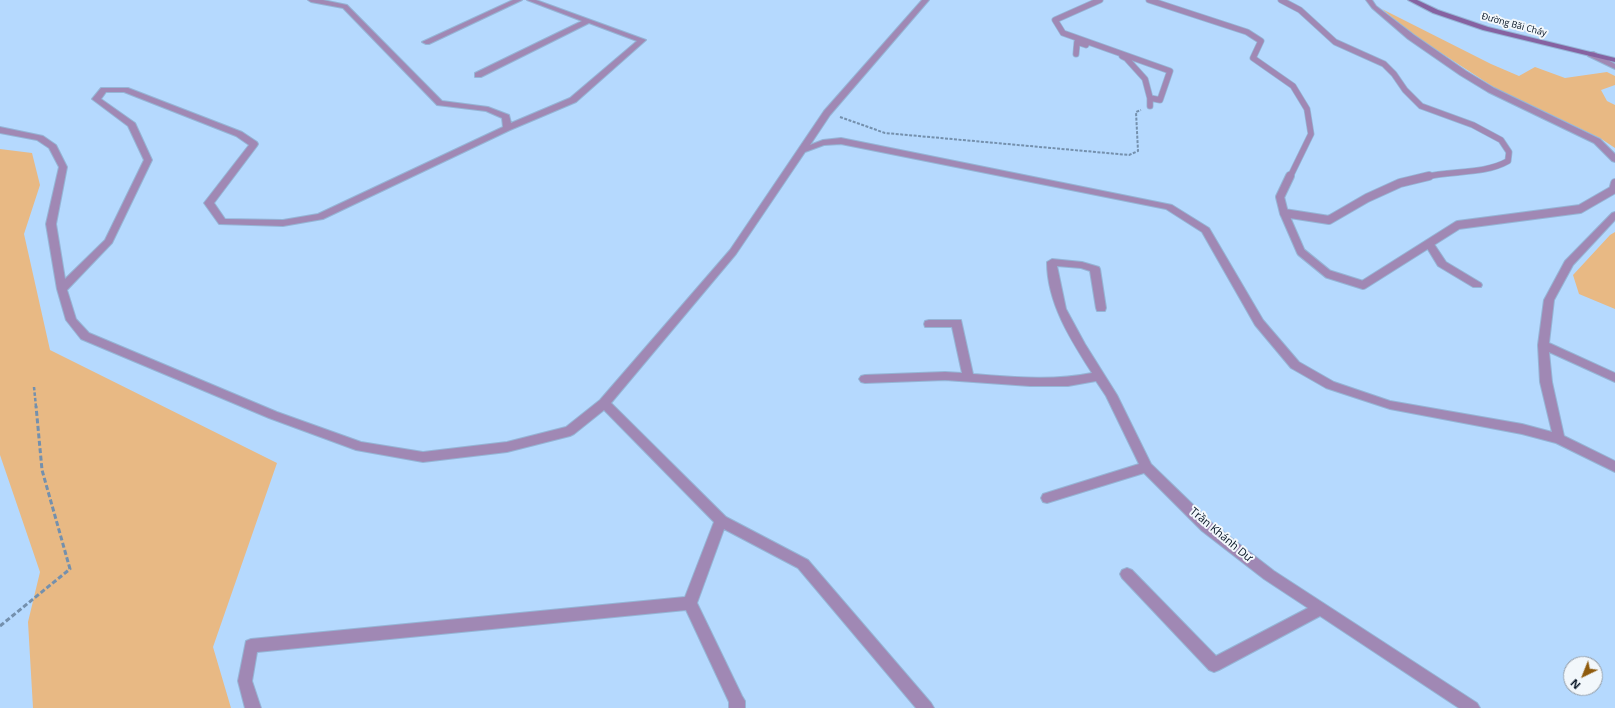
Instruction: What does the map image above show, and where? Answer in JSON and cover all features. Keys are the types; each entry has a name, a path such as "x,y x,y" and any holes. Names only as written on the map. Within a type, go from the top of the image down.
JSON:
{"main road":[{"name":"Đường Bãi Cháy","path":"1411,0 1444,14 1489,29 1615,60"}],"street":[{"path":"311,0 344,6 440,103 488,109 506,117 507,128"},
{"path":"426,42 519,0"},
{"path":"62,289 109,241 148,160 132,125 96,99 104,90 125,90 239,134 254,144 209,203 222,222 283,223 320,217 507,128 573,100 642,40 530,0"},
{"path":"0,130 40,138 53,147 63,167 52,224 62,289 71,320 85,336 273,415 360,446 423,457 507,447 570,431 604,403 733,252 828,113 926,0"},
{"path":"1369,0 1374,7 1412,37 1469,76 1491,90 1597,141 1615,159"},
{"path":"478,75 588,21"},
{"path":"1591,54 1615,67"},
{"path":"804,150 823,143 841,141 1170,207 1206,230 1259,322 1294,365 1330,385 1390,405 1522,429 1558,438 1615,467"},
{"path":"1558,438 1546,382 1543,345 1548,300 1569,263 1615,215"},
{"path":"1429,244 1442,264 1477,285"},
{"name":"Trần Khánh Dư","path":"1101,308 1094,269 1082,265 1052,262 1052,271 1061,309 1080,345 1111,395 1146,467 1207,527 1269,575 1472,708"},
{"path":"929,324 957,323 968,377"},
{"path":"1543,345 1615,378"},
{"path":"865,379 945,376 1030,382 1068,382 1100,376"},
{"path":"604,403 721,521 803,564 926,708"},
{"path":"1047,498 1146,467"},
{"path":"721,521 690,603 737,701 737,708"},
{"path":"1127,574 1214,665 1320,609"},
{"path":"253,708 245,681 251,646 690,603"}],"lane":[{"path":"1100,0 1055,20 1063,32 1170,71 1160,100 1150,98"},
{"path":"1149,0 1247,32 1261,40 1254,58 1293,86 1307,109 1311,134 1280,197 1284,213 1301,252 1328,274 1363,285 1458,225 1580,209 1613,190 1615,183"},
{"path":"1282,0 1300,10 1335,42 1384,64 1394,74 1405,90 1421,106 1488,132 1501,140 1508,152 1508,161 1499,166 1487,169 1436,174 1400,183 1367,198 1329,220 1284,213"},
{"path":"1074,36 1077,42 1076,54"},
{"path":"1077,42 1113,52 1126,58 1145,79 1150,98 1150,106"}],"path":[{"path":"828,113 886,133 1129,155 1138,151 1136,112 1150,106"},
{"path":"0,626 70,569 42,470 34,387"}],"shaded area":[{"path":"1382,9 1491,64 1519,76 1535,67 1565,78 1607,72 1615,76 1615,85 1601,90 1607,101 1615,105 1615,148 1600,138 1495,88 1415,36"},
{"path":"0,149 32,153 40,185 24,234 50,350 277,463 213,647 231,708 33,708 28,622 40,572 0,455"},
{"path":"1615,232 1615,309 1579,294 1573,275 1610,235"}]}
